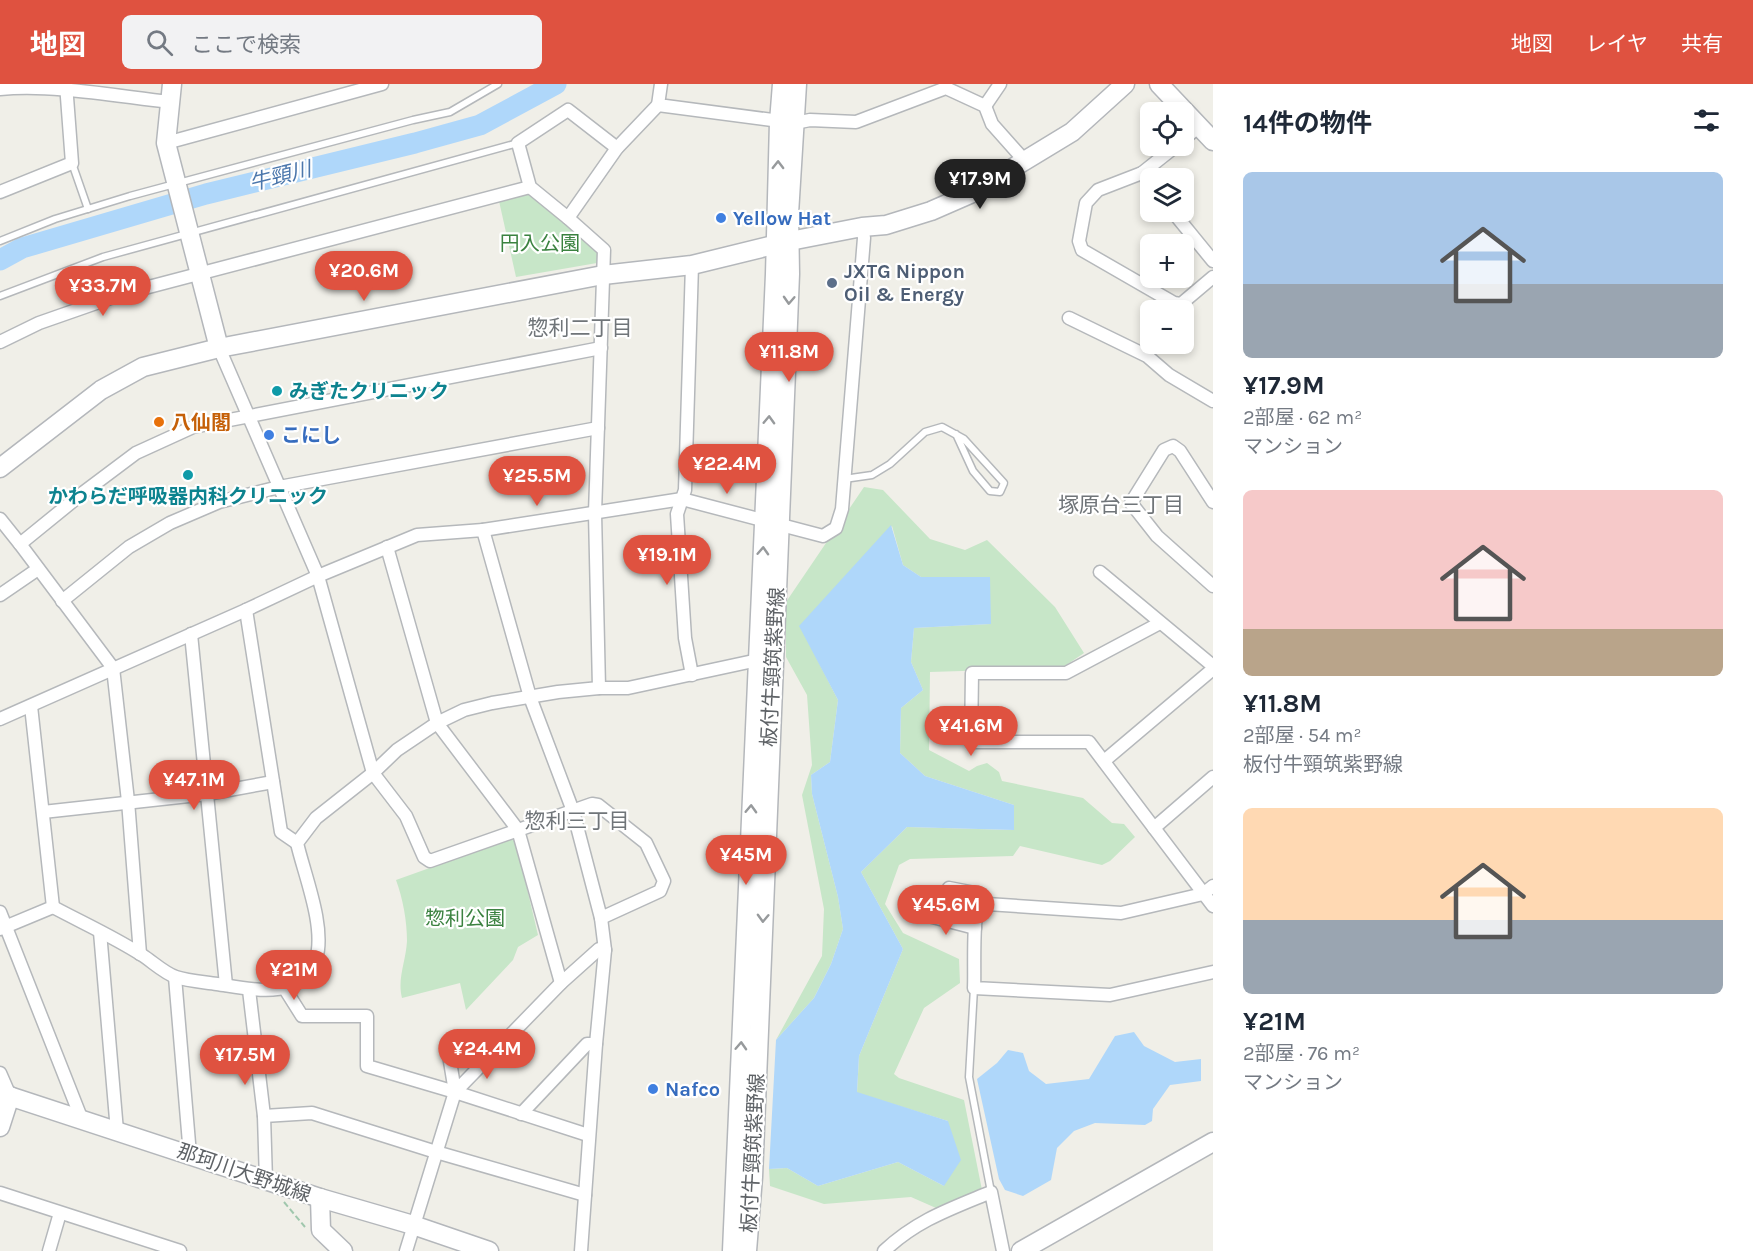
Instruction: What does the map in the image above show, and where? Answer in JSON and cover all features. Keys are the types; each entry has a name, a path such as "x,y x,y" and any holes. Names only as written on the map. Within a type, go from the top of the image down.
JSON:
{"main road":[{"name":"板付牛頸筑紫野線","path":"747,1251 753,1177 772,522 787,123 782,84"},
{"name":"板付牛頸筑紫野線","path":"787,123 797,84"},
{"path":"0,468 101,390 143,367 219,348 603,276 692,265 783,243 862,227 886,225 931,211 970,194 1072,132 1125,84"},
{"path":"1159,84 1213,141"},
{"path":"171,93 166,143 219,348"},
{"name":"板付牛頸筑紫野線","path":"732,1251 758,660 772,522"},
{"path":"0,1127 5,1094"},
{"name":"那珂川大野城線","path":"5,1094 266,1181 413,1225 489,1251"},
{"path":"1021,1251 1213,1142"},
{"path":"320,1198 321,1230 343,1251"}],"street":[{"path":"166,143 382,84"},
{"path":"568,218 617,148 658,105 661,84"},
{"path":"985,106 1000,84"},
{"path":"0,89 66,86 171,93"},
{"path":"0,192 72,163 66,86"},
{"path":"658,105 787,123 810,120 856,122 946,88 985,106 992,124 1025,161"},
{"path":"599,688 595,513 604,250 530,187 518,143 568,110 617,148"},
{"path":"1194,130 1198,127"},
{"path":"1156,168 1167,156"},
{"path":"1140,180 1098,190 1086,203 1079,241 1082,250 1174,303 1181,304 1213,277"},
{"path":"0,342 39,323 122,294 530,187"},
{"path":"1181,222 1213,261"},
{"path":"0,720 318,576 417,535 483,530 682,499 823,536 836,528 842,509 864,238 862,227"},
{"path":"692,265 685,490 677,514 685,638 692,675"},
{"path":"1069,318 1147,356 1169,375 1213,401"},
{"path":"219,348 318,576 374,773 406,816 424,856 430,861 592,804 598,805 646,843 664,881 660,891 601,918"},
{"path":"20,544 136,453 193,427 601,348"},
{"path":"62,601 129,547 170,523 219,502 279,487 598,428"},
{"path":"1213,502 1180,451 1173,446 1164,450 1131,503 1157,536 1213,586"},
{"path":"0,519 113,668 128,801 140,954"},
{"path":"483,530 530,697 573,811 601,918 605,950 588,1136 581,1251"},
{"path":"387,547 436,723 518,830 561,983"},
{"path":"0,595 38,569"},
{"path":"1100,572 1213,667 1104,761"},
{"path":"53,907 140,954 175,977 249,990 285,989 305,978 316,958 318,932 311,888 297,843 281,832 246,610"},
{"path":"1160,623 1066,673 972,673 971,742 1089,742 1154,828 1208,890 1213,906"},
{"path":"190,634 226,986"},
{"path":"297,843 316,818 374,773 397,750 436,723 464,710 530,697 599,688 628,688 758,660"},
{"path":"31,706 53,907"},
{"path":"1154,828 1213,777"},
{"path":"43,812 207,794 273,782"},
{"path":"949,888 980,894 981,906"},
{"path":"1208,890 1121,913 987,904 981,906 978,909 975,927 974,988 1110,995 1213,972"},
{"path":"3,928 53,907"},
{"path":"0,912 3,928 82,1120"},
{"path":"925,915 975,927"},
{"path":"100,932 117,1131"},
{"path":"406,1251 455,1092 561,983 599,949 605,950"},
{"path":"175,977 190,1155"},
{"path":"285,989 302,1016 367,1016 367,1066 588,1136"},
{"path":"249,990 264,1116 266,1181"},
{"path":"447,1043 455,1092"},
{"path":"521,1114 587,1044 596,1044"},
{"path":"0,1073 5,1094"},
{"path":"264,1116 312,1113 585,1195"},
{"path":"884,1251 903,1233 939,1213 991,1192 1003,1251"},
{"path":"0,1193 180,1251"},
{"path":"48,1251 60,1213"}],"lane":[{"path":"0,242 55,219 175,181 450,112 498,84"},
{"path":"0,296 103,257 518,143"},
{"path":"72,163 88,209"},
{"path":"844,479 872,474 890,464 926,432 942,427 956,434 964,439 1004,483 999,492 990,491 972,471 956,434"},
{"path":"974,988 969,1077 991,1192"}],"path":[{"path":"266,1181 310,1233"}],"green space":[{"name":"円入公園","path":"529,194 598,250 597,263 516,277 499,201"},
{"path":"864,487 883,490 930,539 965,550 987,540 1055,607 1084,653 1062,668 930,672 929,750 969,771 987,763 999,772 1002,781 1083,798 1112,823 1124,824 1135,837 1110,861 1102,865 1020,846 1013,856 910,859 899,865 885,904 903,933 959,959 960,983 924,1008 894,1074 899,1078 964,1100 982,1190 936,1208 911,1197 824,1204 770,1186 769,1169 787,1168 818,1186 898,1162 944,1186 948,1121 857,1093 859,1056 903,949 861,872 907,827 1013,830 1014,805 925,776 900,753 901,708 923,690 911,662 914,628 990,624 990,578 921,577 903,565 892,526 800,626 838,700 830,762 811,775 812,794 838,897 843,929 831,964 814,998 776,1040 822,956 824,909 802,795 812,765 807,695 786,657 786,602"},
{"name":"惣利公園","path":"511,839 516,842 538,935 518,947 513,960 466,1010 460,983 402,998 402,970 407,933 403,902 396,880"}],"water":[{"path":"891,525 903,565 921,577 990,577 991,624 914,628 911,662 923,690 901,708 900,753 925,776 1014,805 1014,830 907,827 861,872 903,949 859,1056 857,1092 948,1121 961,1160 944,1186 898,1162 818,1186 787,1168 769,1169 776,1040 814,998 831,964 843,929 838,897 812,794 811,775 830,762 838,700 799,626"},
{"path":"1134,1032 1144,1046 1175,1062 1201,1059 1201,1081 1170,1085 1153,1109 1152,1121 1145,1125 1095,1123 1074,1131 1057,1148 1051,1180 1023,1196 1005,1190 999,1179 977,1079 997,1063 1008,1050 1023,1053 1029,1071 1046,1084 1089,1079 1115,1036"}],"waterway":[{"name":"牛頸川","path":"0,260 22,248 206,194 480,125 556,84"}],"place":[{"name":"Yellow Hat","path":"721,218"},
{"name":"JXTG Nippon Oil & Energy","path":"832,283"},
{"name":"みぎたクリニック","path":"277,391"},
{"name":"八仙閣","path":"159,422"},
{"name":"こにし","path":"269,435"},
{"name":"かわらだ呼吸器内科クリニック","path":"188,475"},
{"name":"Nafco","path":"653,1089"}],"district":[{"name":"惣利二丁目","path":"580,328"},
{"name":"塚原台三丁目","path":"1121,505"},
{"name":"惣利三丁目","path":"577,821"}]}
